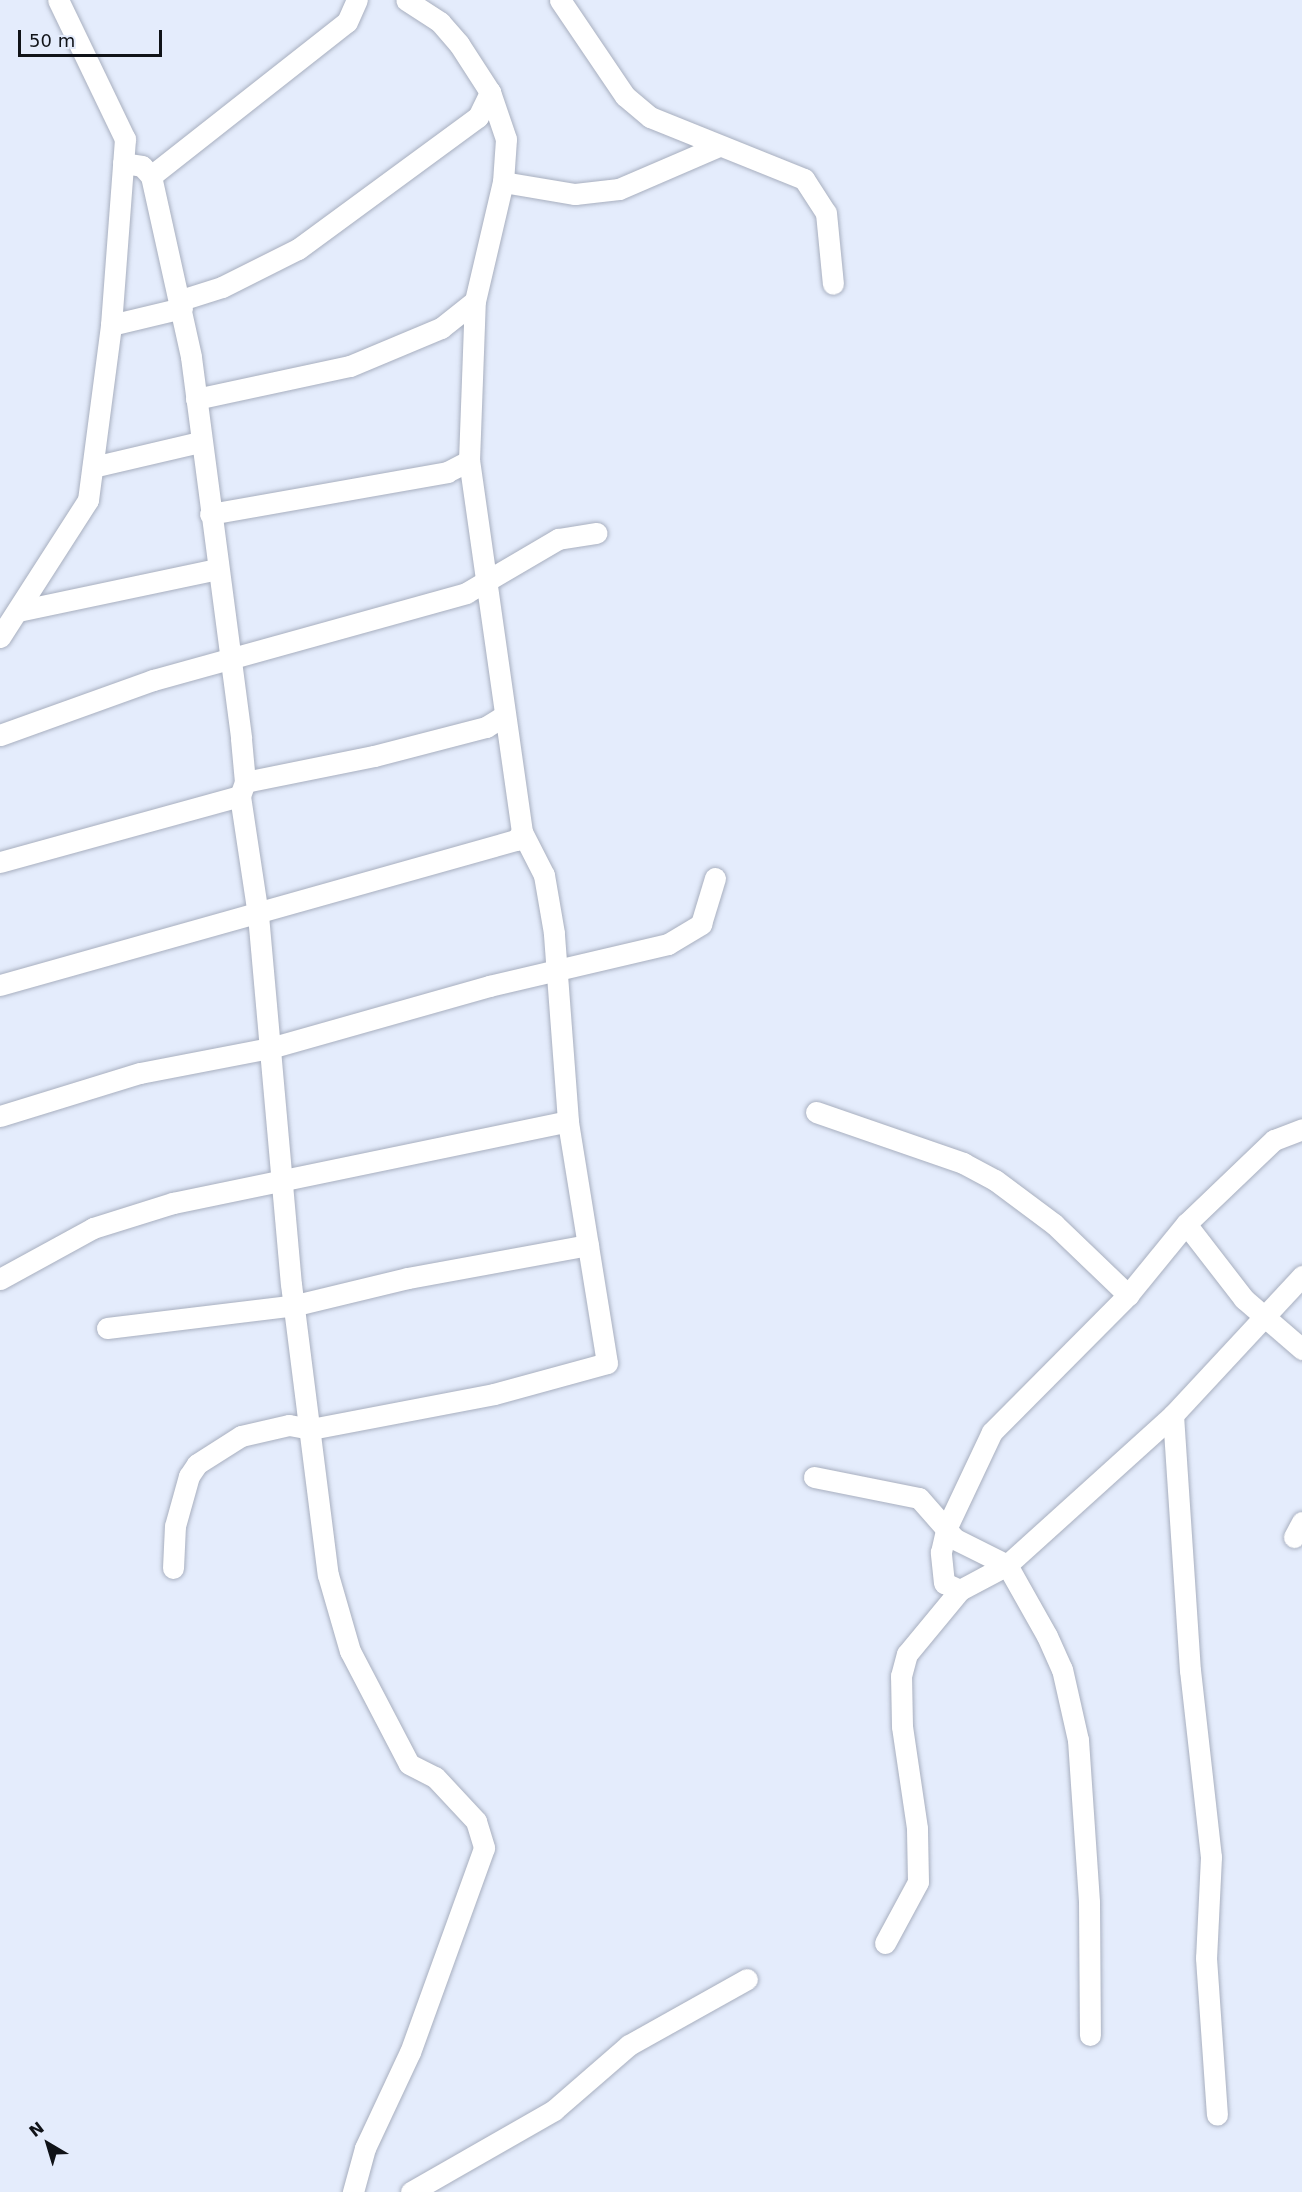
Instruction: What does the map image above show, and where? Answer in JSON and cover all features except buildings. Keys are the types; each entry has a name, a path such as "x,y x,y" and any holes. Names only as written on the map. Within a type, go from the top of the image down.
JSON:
{"street":[{"path":"0,637 83,513 93,467 111,325 123,163 123,131 58,0"},
{"path":"151,176 347,22 357,0"},
{"path":"173,1568 177,1516 197,1464 262,1428 311,1429 494,1394 607,1363 568,1121 560,970 544,875 522,832 469,461 475,301 503,182 506,139 490,92 440,22 406,0"},
{"path":"560,0 625,96 650,117 719,146 785,168 818,194 826,213 833,285"},
{"path":"111,325 182,304 298,249 478,117 490,92"},
{"path":"503,182 575,194 619,189 719,146"},
{"path":"123,163 142,166 151,176 182,304 196,399 217,569 231,657 243,789 258,915 282,1180 328,1575 350,1651 409,1764 435,1777 476,1821 484,1848 410,2052 365,2148 353,2192"},
{"path":"196,399 350,366 441,328 475,301"},
{"path":"93,467 200,442"},
{"path":"210,514 447,472 469,461"},
{"path":"0,735 231,657 457,596 558,539 597,533"},
{"path":"18,611 217,569"},
{"path":"0,862 243,789 486,727 505,714"},
{"path":"0,985 258,915 516,840 522,832"},
{"path":"0,1116 140,1073 270,1048 688,935 701,924 715,878"},
{"path":"816,1112 963,1163 995,1180 1054,1224 1128,1295"},
{"path":"0,1279 103,1225 282,1180 568,1121"},
{"path":"960,1590 944,1582 939,1570 946,1527 992,1432 1128,1295 1186,1224 1274,1140 1302,1129"},
{"path":"1186,1224 1244,1299 1302,1349"},
{"path":"107,1328 296,1305 408,1278 588,1245"},
{"path":"885,1943 918,1882 902,1667 960,1590 1007,1565 1173,1415 1302,1276"},
{"path":"1173,1415 1190,1670 1211,1857 1206,1958 1217,2115"},
{"path":"814,1478 900,1490 919,1498 970,1549 1007,1565 1062,1669 1078,1740 1089,1902 1090,2035"},
{"path":"411,2192 554,2110 629,2045 747,1979"}]}
